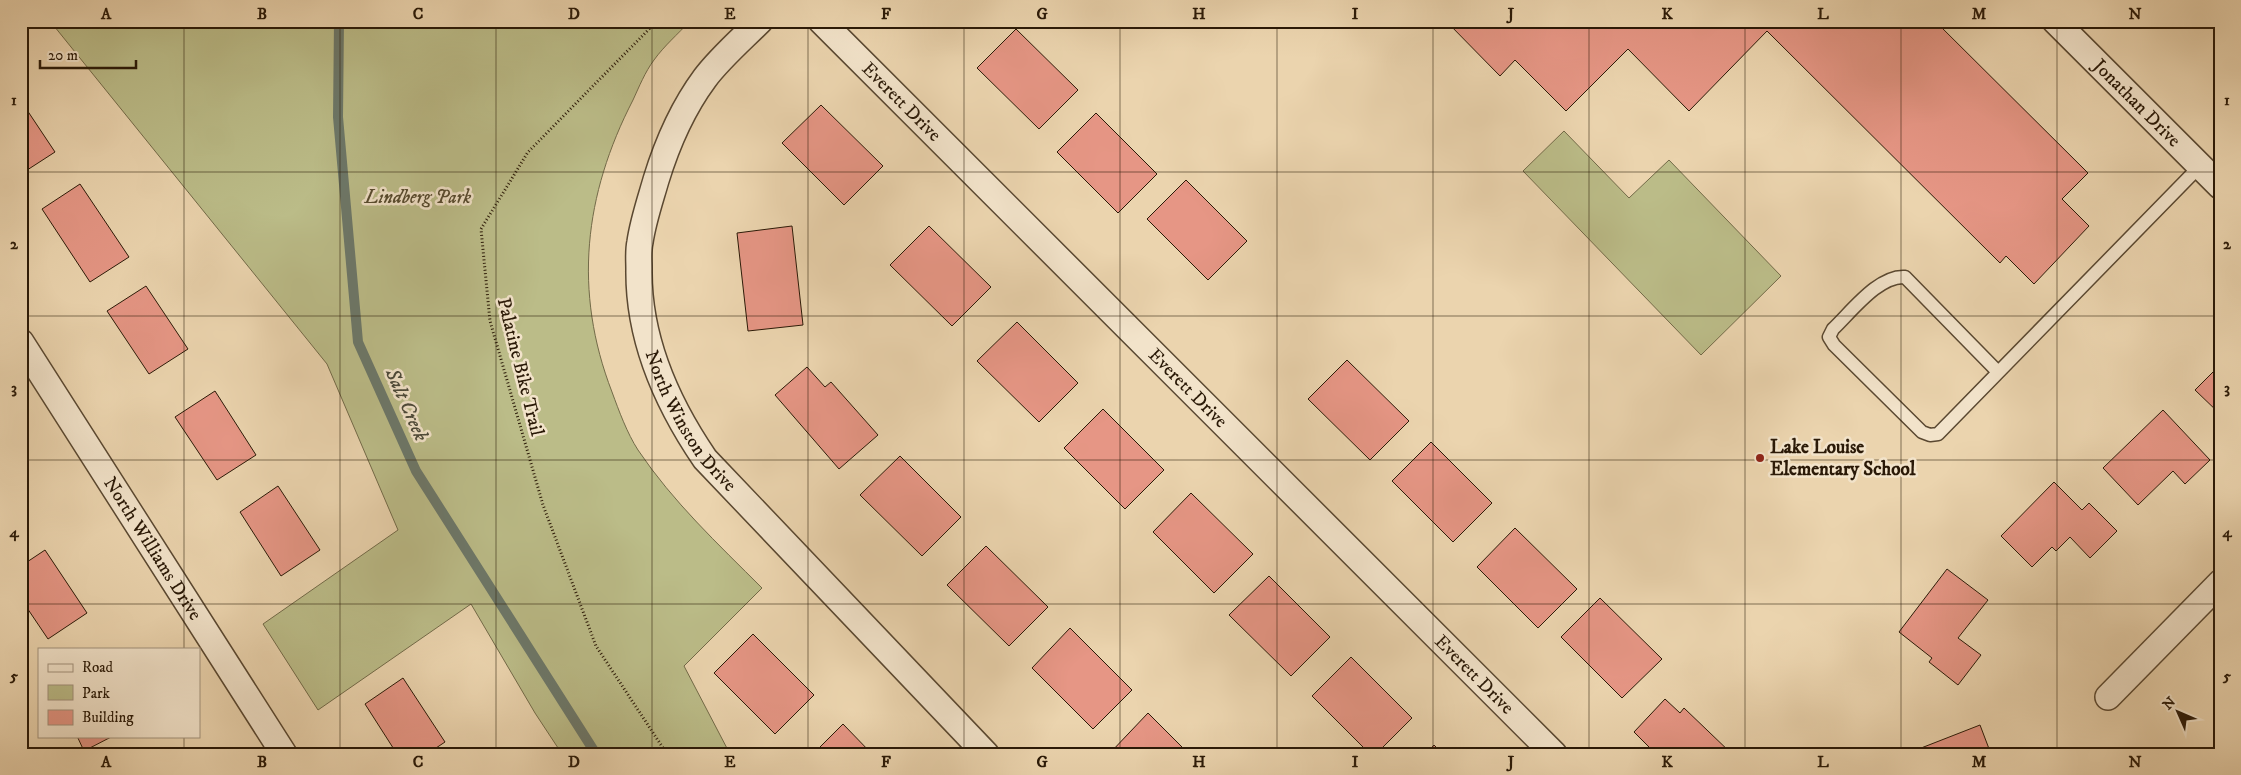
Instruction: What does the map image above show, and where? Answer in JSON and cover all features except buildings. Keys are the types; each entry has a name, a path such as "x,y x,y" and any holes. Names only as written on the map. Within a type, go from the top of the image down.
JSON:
{"street":[{"name":"North Winston Drive","path":"760,21 706,77 686,106 668,142 650,200 639,244 639,291 644,326 655,365 683,424 705,458 986,754"},
{"name":"Everett Drive","path":"821,21 1554,754"},
{"name":"Jonathan Drive","path":"2055,21 2220,186"},
{"name":"North Williams Drive","path":"21,342 276,751"},
{"path":"2108,697 2220,583"}],"lane":[{"path":"1998,372 1905,277 1896,276 1883,281 1833,328 1830,337 1834,345 1916,425 1930,435 1938,434 2200,166"}],"path":[{"name":"Palatine Bike Trail","path":"657,21 528,152 481,229 490,321 543,505 596,646 667,754"}],"green space":[{"name":"Lindberg Park","path":"50,21 690,21 662,50 651,65 616,136 595,208 590,244 589,280 592,317 600,354 617,407 634,443 681,505 762,588 684,666 730,754 562,754 535,713 471,604 318,710 263,624 398,530 327,364"},
{"path":"1564,131 1629,198 1669,160 1781,276 1701,355 1523,171"}],"waterway":[{"name":"Salt Creek","path":"339,21 338,117 358,342 416,471 596,754"}],"place":[{"name":"Lake Louise Elementary School","path":"1760,458"}]}
